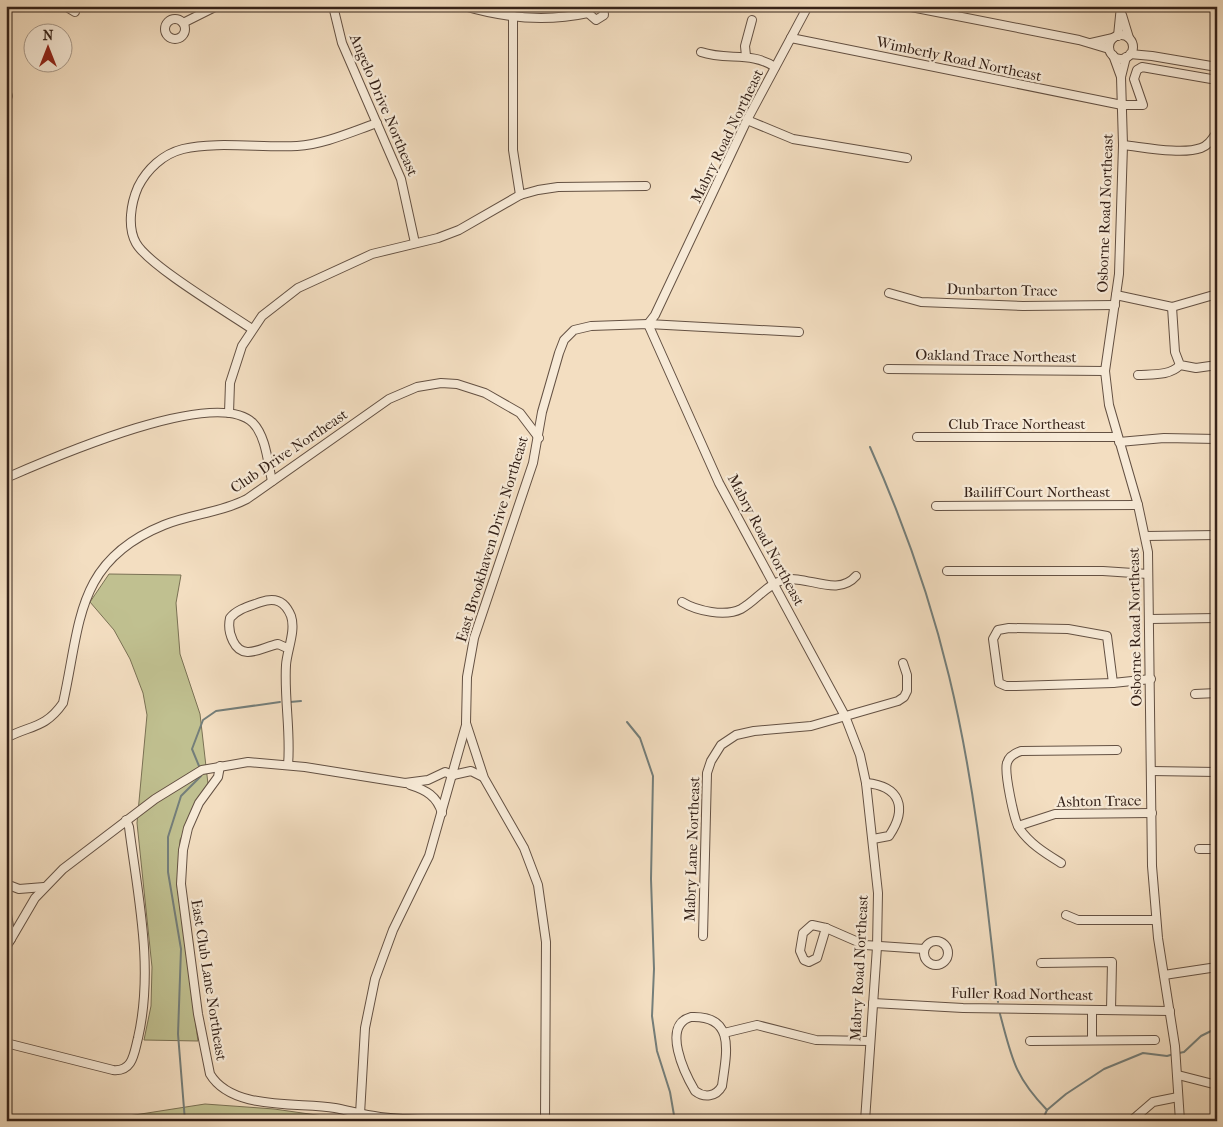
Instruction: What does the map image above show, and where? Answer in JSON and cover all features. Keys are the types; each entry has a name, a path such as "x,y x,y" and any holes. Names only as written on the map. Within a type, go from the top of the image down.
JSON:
{"street":[{"path":"65,6 75,12"},
{"path":"183,23 217,6"},
{"name":"Angelo Drive Northeast","path":"333,6 342,43 401,179 415,243"},
{"path":"464,6 514,16 553,19 588,10 593,20 599,19 605,12 603,6"},
{"name":"Mabry Road Northeast","path":"808,6 748,120 651,324 658,350 719,483 844,716 860,755 874,839 878,892 877,947 865,1121"},
{"path":"906,6 1090,43 1111,52 1118,58 1152,56 1217,67"},
{"path":"1111,52 1121,10"},
{"path":"1121,10 1130,42"},
{"path":"514,16 513,150 520,196"},
{"path":"746,56 745,46 752,20"},
{"path":"1090,43 1115,37 1130,42 1152,56"},
{"name":"Wimberly Road Northeast","path":"791,38 1122,105 1143,105 1134,79 1137,70 1142,67 1217,80"},
{"name":"Osborne Road Northeast","path":"1121,77 1128,56 1130,42"},
{"path":"701,52 720,56 757,58 775,67"},
{"name":"Osborne Road Northeast","path":"1111,52 1121,77 1123,145 1119,274 1105,371 1109,405 1146,536 1150,619 1151,771 1156,920 1175,1046 1180,1121"},
{"path":"6,90 8,96 6,101"},
{"path":"748,120 801,141 907,158"},
{"path":"252,329 155,262 139,247 133,236 131,215 134,198 141,181 162,158 183,149 309,145 378,123"},
{"path":"1123,145 1188,151 1206,145 1217,132"},
{"path":"229,413 232,372 242,346 252,329 273,305 298,288 372,254 459,230 520,196 558,186 646,186"},
{"name":"Dunbarton Trace","path":"889,292 921,302 1024,306 1115,305"},
{"path":"1116,295 1172,307 1217,294"},
{"path":"1172,307 1175,352 1180,365"},
{"name":"East Brookhaven Drive Northeast","path":"545,1121 546,942 538,885 524,848 484,778 466,723 467,677 474,638 503,557 533,463 539,438 542,412 557,361 564,340 569,334 580,327 651,324 799,332"},
{"path":"1138,375 1169,372 1180,365 1196,368 1217,365"},
{"name":"Oakland Trace Northeast","path":"888,369 1105,371"},
{"name":"Club Drive Northeast","path":"6,737 36,728 52,717 63,703 85,598 94,580 114,557 164,525 222,510 247,499 389,399 407,390 426,385 457,384 485,393 520,413 539,438"},
{"path":"6,478 89,444 167,419 209,413 229,413 247,418 257,427 272,481"},
{"name":"Club Trace Northeast","path":"917,437 1118,440 1164,438 1217,439"},
{"name":"Bailiff Court Northeast","path":"936,506 1138,506"},
{"path":"1146,536 1217,535"},
{"path":"946,571 1103,571 1148,574"},
{"path":"682,602 696,609 731,612 741,609 773,584 782,580 797,579 840,585 852,582 856,576"},
{"path":"287,648 278,644 253,653 241,652 235,646 230,635 230,618 240,610 270,599 280,601 291,617 292,631 287,648 285,695 289,747 288,765"},
{"path":"1150,619 1217,618"},
{"path":"1113,684 1107,636 1068,629 1009,628 998,630 993,639 998,683 1006,686 1113,684 1150,679"},
{"name":"Mabry Lane Northeast","path":"703,936 705,789 707,773 714,755 721,745 736,735 754,731 811,726 854,712 891,705 907,699 908,682 903,663"},
{"path":"1195,694 1217,693"},
{"path":"360,1114 365,1028 375,979 393,930 423,872 442,815 449,774 455,763 466,723"},
{"path":"1061,863 1034,846 1018,826 1006,774 1006,764 1014,754 1021,751 1117,750"},
{"path":"6,947 27,910 44,887 75,858 126,820 181,782 202,770 248,762 288,765 405,783 421,788 432,796 437,802 442,815"},
{"name":"East Club Lane Northeast","path":"220,766 218,777 199,803 188,828 183,850 181,884 198,1014 210,1074 219,1086 242,1097 284,1105 334,1108 397,1119 453,1121"},
{"path":"405,783 472,771 484,778"},
{"path":"1151,771 1217,772"},
{"path":"866,782 886,786 894,792 899,805 896,823 889,836 874,839"},
{"name":"Ashton Trace","path":"1018,826 1055,814 1152,813"},
{"path":"6,1043 113,1070 123,1070 130,1064 143,1015 146,976 129,827 126,820"},
{"path":"1199,849 1217,848"},
{"path":"6,884 19,889 44,887"},
{"path":"6,908 10,939"},
{"path":"1066,914 1078,920 1156,920"},
{"path":"826,928 818,958 809,962 804,960 800,951 802,933 812,925 826,928 865,945 924,948"},
{"path":"1041,963 1112,962 1111,1010"},
{"path":"1164,974 1217,966"},
{"name":"Fuller Road Northeast","path":"873,1003 963,1008 1170,1011"},
{"path":"1092,1010 1092,1040"},
{"path":"702,1017 715,1022 724,1033 726,1044 722,1086 714,1094 700,1095 692,1087 678,1049 676,1034 678,1026 687,1018 702,1017"},
{"path":"724,1033 757,1025 816,1040 870,1041"},
{"path":"1030,1041 1155,1040"},
{"path":"1177,1072 1217,1085"},
{"path":"1131,1121 1153,1102 1178,1097"}],"green space":[{"path":"109,574 181,575 176,603 180,654 200,714 208,784 180,840 177,885 198,1041 144,1040 151,1006 152,967 137,823 147,715 143,693 130,659 114,630 90,602"},
{"path":"205,1104 274,1109 359,1121 96,1121"}],"waterway":[{"path":"870,447 894,503 915,560 949,676 973,797 998,1002"},
{"path":"290,702 301,701"},
{"path":"199,766 192,749 203,720 216,711 280,702"},
{"path":"627,722 640,738 653,776 651,879 654,969 652,1016 657,1051 670,1092 675,1121"},
{"path":"185,1121 178,1034 181,949 168,872 168,837 181,796 201,776"},
{"path":"1000,1014 1011,1055 1016,1066 1027,1087 1047,1110"},
{"path":"1179,1053 1184,1052 1201,1036 1217,1028"},
{"path":"1042,1121 1047,1110 1066,1094 1104,1069 1143,1053 1167,1056 1174,1054"}]}
